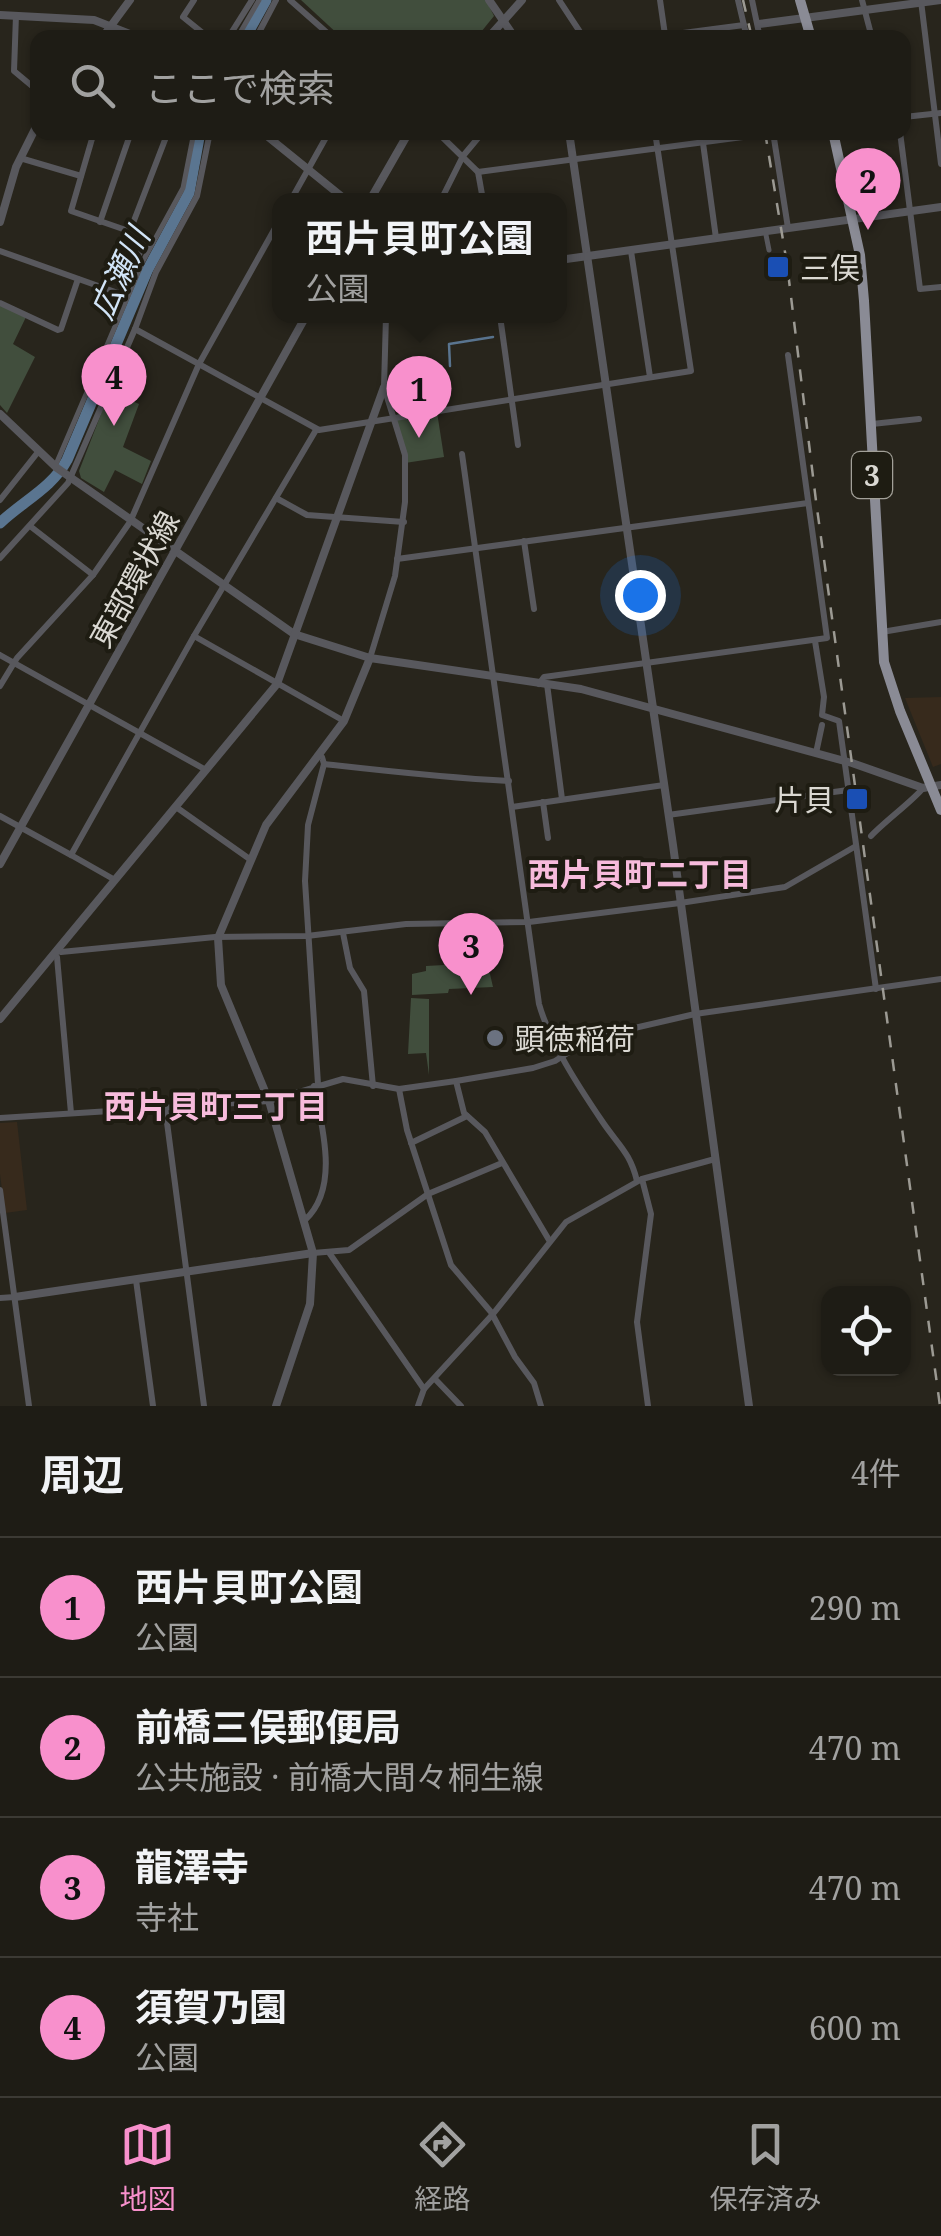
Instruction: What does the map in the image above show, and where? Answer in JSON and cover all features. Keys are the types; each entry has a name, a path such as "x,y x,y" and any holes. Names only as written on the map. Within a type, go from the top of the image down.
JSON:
{"main road":[{"path":"800,0 808,30"},
{"name":"3","path":"835,140 860,256 881,632 892,689 941,810"}],"street":[{"path":"14,72 16,0"},
{"path":"107,30 130,0"},
{"path":"194,0 183,17 199,30"},
{"path":"234,30 255,0"},
{"path":"241,30 255,0"},
{"path":"260,30 276,0"},
{"path":"290,0 317,30"},
{"path":"490,0 509,30"},
{"path":"495,30 522,0"},
{"path":"559,0 579,30"},
{"path":"660,0 664,30"},
{"path":"738,0 745,30"},
{"path":"752,0 759,30"},
{"path":"759,24 863,5 941,0"},
{"path":"921,1 938,113 941,164"},
{"path":"863,5 870,30"},
{"path":"0,15 65,16 123,30"},
{"path":"704,30 744,25"},
{"path":"0,70 14,72 30,85"},
{"path":"911,116 938,113"},
{"path":"0,222 2,204 30,139"},
{"path":"0,252 123,292 145,236 71,213 92,140"},
{"path":"100,222 128,140"},
{"path":"130,231 165,140"},
{"path":"62,471 143,260 183,188 190,140"},
{"path":"0,558 30,526 99,405 158,269 197,196 208,140"},
{"path":"272,140 337,193"},
{"path":"294,193 324,140"},
{"path":"374,193 404,140"},
{"path":"445,140 478,172 482,193"},
{"path":"444,193 463,156 476,140"},
{"path":"570,140 750,1406"},
{"path":"135,328 316,430 691,371 656,140"},
{"path":"478,172 724,140"},
{"path":"774,140 788,228"},
{"path":"901,140 920,290 941,287"},
{"path":"703,143 716,238"},
{"path":"20,158 81,176"},
{"path":"567,259 941,207"},
{"path":"0,686 13,662 94,575 130,522 199,364 272,234"},
{"path":"766,235 768,250"},
{"path":"631,251 650,377"},
{"path":"0,302 58,330 78,278"},
{"name":"東部環状線","path":"0,864 302,323"},
{"path":"276,1406 310,1304 313,1252 269,1101 220,985 218,938 266,825 344,721 370,658 396,576 404,522 405,454 384,387 386,323"},
{"path":"501,323 518,445"},
{"path":"562,799 544,677 827,637 788,355"},
{"path":"0,1019 277,684 384,387"},
{"path":"1,416 38,452 130,522 294,634 370,658 581,689 932,787"},
{"path":"870,424 919,420"},
{"path":"71,856 194,636 316,430"},
{"path":"0,500 38,452"},
{"path":"462,454 541,1010 550,1036 589,1102 631,1158 651,1214 637,1317 648,1406"},
{"path":"276,498 304,514 404,522"},
{"path":"397,559 808,502"},
{"path":"30,526 94,575"},
{"path":"524,542 534,609"},
{"path":"881,632 941,622"},
{"path":"194,636 344,721"},
{"path":"815,640 824,699 822,716 838,720 876,989"},
{"path":"0,655 206,770"},
{"path":"816,754 822,725"},
{"path":"306,1220 319,1202 326,1179 307,936 306,836 324,764 322,757 317,756"},
{"path":"324,764 421,777 508,781"},
{"path":"512,806 664,786"},
{"path":"871,836 902,806 932,787"},
{"path":"668,815 848,790"},
{"path":"543,802 548,838"},
{"path":"176,807 251,860"},
{"path":"0,816 115,880"},
{"path":"516,838 529,836"},
{"path":"56,951 218,938 307,936 406,924 529,922 785,887 856,846"},
{"path":"343,933 350,968 364,991 374,1086"},
{"path":"56,951 71,1113"},
{"path":"0,1118 269,1101 343,1080 399,1089 456,1081 526,1070 563,1056 595,1037 696,1014 941,980"},
{"path":"456,1081 462,1108 484,1132 548,1240"},
{"path":"399,1089 411,1142 453,1268 493,1314 515,1357 534,1383 541,1406"},
{"path":"164,1107 204,1406"},
{"path":"411,1142 467,1116"},
{"path":"418,1406 424,1388 493,1314 548,1240 571,1218 640,1180 715,1159"},
{"path":"0,1298 349,1250 428,1194 502,1163"},
{"path":"0,1190 29,1406"},
{"path":"330,1254 424,1388"},
{"path":"136,1280 153,1406"},
{"path":"434,1379 461,1406"}],"shaded area":[{"path":"941,697 941,764 933,767 905,698"},
{"path":"17,1122 27,1210 5,1213 0,1123"}],"green space":[{"path":"301,0 486,0 494,16 483,30 333,30"},
{"path":"0,305 26,317 13,344 35,357 7,413 0,405"},
{"path":"110,391 139,404 123,447 151,461 142,484 115,470 104,492 81,478 79,471"},
{"path":"437,412 444,457 405,463 392,419"},
{"path":"480,963 490,974 493,987 412,995 412,974 426,971 426,966"},
{"path":"411,998 429,999 429,1075 426,1053 408,1054"}],"waterway":[{"name":"広瀬川","path":"249,30 266,0"},
{"name":"広瀬川","path":"0,523 45,486 67,460 147,271 189,193 199,140"},
{"path":"450,366 449,344 493,337"}],"railway":[{"path":"743,0 750,30"},
{"path":"766,140 787,264 940,1406"}],"place":[{"name":"前橋三俣郵便局","path":"868,230"},
{"name":"三俣","path":"778,267"},
{"name":"須賀乃園","path":"114,426"},
{"name":"西片貝町公園","path":"419,438"},
{"name":"片貝","path":"857,799"},
{"name":"龍澤寺","path":"471,995"},
{"name":"顕徳稲荷","path":"495,1038"}],"district":[{"name":"西片貝町二丁目","path":"640,873"},
{"name":"西片貝町三丁目","path":"216,1105"}]}
